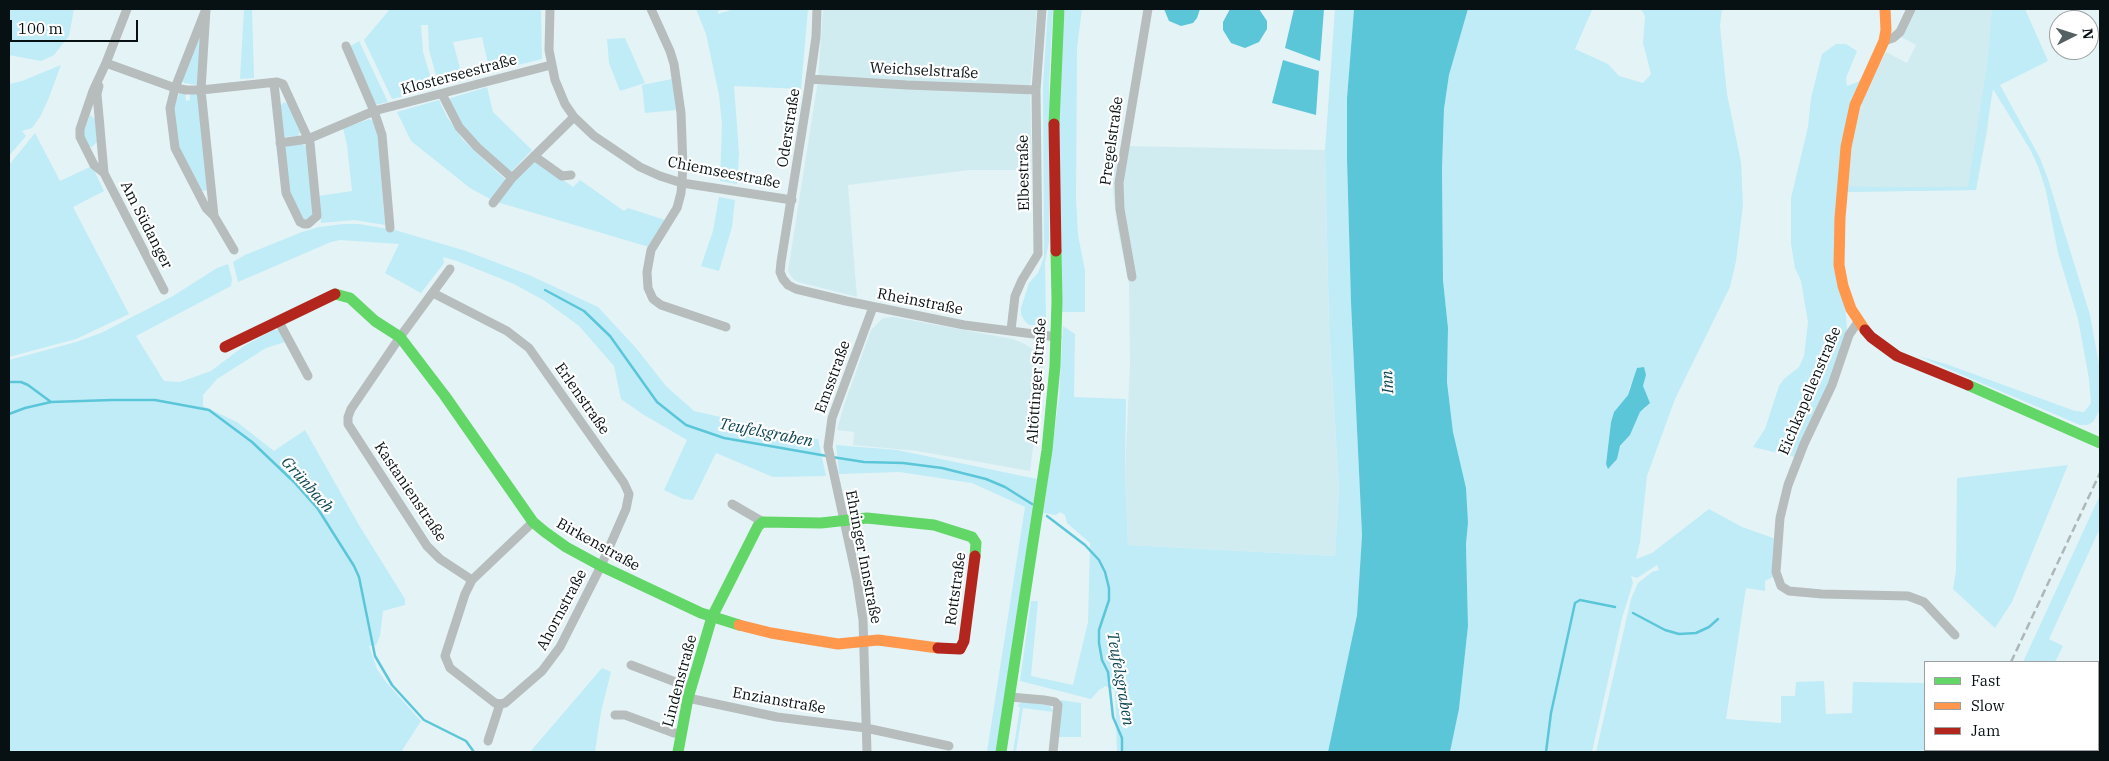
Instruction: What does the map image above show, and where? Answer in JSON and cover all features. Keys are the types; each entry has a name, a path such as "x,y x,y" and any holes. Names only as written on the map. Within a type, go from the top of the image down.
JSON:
{"street":[{"name":"Am Südanger","path":"127,9 101,77 97,94 104,172 164,290"},
{"path":"206,9 175,88 170,108 174,144 196,191 206,208 214,216 234,250"},
{"path":"206,9 201,90 214,216"},
{"name":"Chiemseestraße","path":"550,9 551,65 559,91 574,117 594,136 633,163 660,176 682,182 792,200"},
{"path":"650,9 665,38 674,64 682,131 682,182 677,208 651,250 647,272 648,288 653,299 661,305 726,327"},
{"name":"Oderstraße","path":"783,279 780,272 780,262 792,200 810,78 817,9"},
{"name":"Elbestraße","path":"1011,330 1012,308 1017,291 1038,254 1036,90 1042,9"},
{"name":"Altöttinger Straße","path":"1001,752 1046,450 1057,337 1054,159 1056,51 1060,9"},
{"name":"Pregelstraße","path":"1132,278 1120,209 1119,183 1148,9"},
{"path":"1884,41 1886,30 1885,9"},
{"name":"Eichkapellenstraße","path":"1911,9 1900,32 1893,38 1884,41 1860,90 1852,114 1842,183 1839,265 1847,300 1858,322 1848,335 1832,385 1801,451 1788,485 1780,518 1776,572 1781,586 1789,591 1822,594 1908,596 1924,602 1955,635"},
{"path":"346,46 374,111 382,136 390,228"},
{"path":"188,56 195,56 203,60"},
{"path":"106,63 175,88 201,90 274,83 280,83 285,86 308,139 317,216 308,224 300,222 286,193 274,83"},
{"name":"Klosterseestraße","path":"374,111 551,65"},
{"name":"Am Südanger","path":"101,77 84,114 80,137 94,165 104,172"},
{"name":"Weichselstraße","path":"810,78 907,85 1036,90"},
{"path":"442,94 460,127 477,147 512,178"},
{"path":"276,104 280,98 287,97 290,100"},
{"path":"280,142 308,139 374,111"},
{"path":"84,114 94,112 99,118"},
{"path":"493,203 512,178 574,117"},
{"path":"86,147 93,150 101,145"},
{"path":"534,156 562,176 571,175"},
{"path":"196,191 200,194 206,194 212,189"},
{"path":"225,347 336,294 350,298 375,321 400,337 450,269"},
{"name":"Rheinstraße","path":"783,279 788,285 803,291 873,307 958,324 1057,337"},
{"name":"Erlenstraße","path":"433,293 507,331 529,348 624,483 629,494 626,509 601,566"},
{"name":"Emsstraße","path":"830,462 828,447 832,418 873,307"},
{"path":"279,322 308,376"},
{"path":"1858,322 1880,345 1897,356 2019,407 2096,442"},
{"name":"Birkenstraße","path":"400,337 445,396 533,522 566,547 601,566 712,617 771,633 819,642 838,644 864,640"},
{"name":"Kastanienstraße","path":"400,337 351,409 348,424 427,546 440,558 472,580"},
{"name":"Ehringer Innstraße","path":"830,462 857,580 864,640 867,752"},
{"path":"732,504 763,522 821,523 844,520"},
{"name":"Rottstraße","path":"844,520 867,518 934,526 969,534 976,543 964,640 960,649 952,650 878,640 864,640"},
{"path":"488,741 500,704 494,702 450,668 446,660 448,642 472,580 533,522"},
{"name":"Lindenstraße","path":"678,752 689,693 712,617 758,526 763,522"},
{"name":"Ahornstraße","path":"500,704 505,703 542,671 552,659 601,566"},
{"name":"Enzianstraße","path":"631,665 689,693 778,717 866,728 949,746"},
{"path":"1010,697 1044,700 1055,702 1058,705 1053,752"},
{"path":"615,714 625,715 674,733 681,733"}],"shaded area":[{"path":"9,9 74,9 69,36 54,55 41,61 9,55"},
{"path":"244,9 252,9 254,78 240,79"},
{"path":"390,9 541,9 542,59 490,72 482,37 453,42 463,80 439,86 429,50 428,25 421,25 423,52 434,88 392,99 364,40"},
{"path":"696,9 724,9 718,11 718,14 734,9 808,9 801,89 734,86 739,153 737,184 720,181 722,124 719,95 706,34"},
{"path":"823,9 1037,9 1030,90 1032,170 970,170 848,185 857,297 798,282 793,279 788,271 818,80"},
{"path":"1048,9 1053,9 1049,84 1049,242 1045,262 1046,317 1045,322 1029,325 1021,314 1021,308 1029,283 1038,273 1044,257 1043,85"},
{"path":"1065,9 1082,9 1077,48 1076,197 1078,235 1085,271 1085,312 1062,312 1058,77"},
{"path":"1335,9 1354,9 1347,98 1347,160 1351,303 1362,535 1357,615 1328,752 1117,752 1115,690 1106,686 1099,690 1091,699 1020,681 1031,601 1038,601 1031,676 1073,685 1088,622 1090,543 1067,523 1065,515 1060,512 1056,515 1043,513 1059,397 1063,326 1075,334 1074,397 1126,399 1125,472 1128,545 1335,556 1339,490 1329,323 1325,150"},
{"path":"1468,9 1595,9 1592,10 1575,49 1608,64 1619,76 1643,83 1651,74 1643,43 1645,16 1641,9 1722,9 1720,26 1727,94 1741,162 1743,205 1736,261 1730,287 1675,399 1647,476 1640,542 1636,559 1652,553 1709,509 1742,527 1776,539 1773,577 1765,581 1765,591 1746,588 1726,719 1781,723 1781,696 1795,696 1796,682 1824,681 1826,714 1852,713 1853,682 1924,683 1924,751 1955,752 1596,752 1631,599 1638,583 1652,572 1659,570 1657,565 1637,578 1631,576 1633,583 1622,618 1592,752 1450,752 1459,709 1468,626 1466,544 1468,523 1447,382 1448,328 1443,280 1442,169 1444,109 1449,75","holes":["1646,375 1643,386 1646,396 1646,408 1640,412 1630,435 1606,464 1614,412 1628,395 1630,386"]},
{"path":"1914,9 2002,9 1987,133 1976,190 1845,192 1848,156 1863,98 1886,52 1907,63 1916,45 1901,37"},
{"path":"1992,9 2025,9 2048,61 2000,85 2040,158 2090,315 2100,370 2100,410 2093,422 2087,425 2080,425 1918,356 1946,364 2075,411 2084,412 2091,403 2089,379 2078,319 2058,253 2046,191 2031,151 1993,89 1976,190 1845,192 1846,186 1968,187 1988,59"},
{"path":"203,24 198,85 184,83 182,80"},
{"path":"625,38 645,83 620,91 609,63 607,39"},
{"path":"359,41 388,102 375,105 349,47"},
{"path":"1836,44 1846,44 1857,51 1846,78 1847,86 1858,82 1864,76 1838,209 1847,330 1843,352 1795,457 1753,447 1765,429 1779,386 1784,379 1799,367 1804,356 1808,322 1801,281 1795,268 1791,244 1791,198 1808,127 1811,98 1822,54"},
{"path":"61,65 40,117 32,128 22,131 26,136 9,156 9,84 22,81"},
{"path":"672,79 676,110 645,113 642,85"},
{"path":"487,87 493,112 532,150 510,173 467,132 448,99"},
{"path":"190,93 199,93 207,190 204,191 201,190 177,146 173,109 179,94 185,94 186,101 190,100"},
{"path":"439,100 447,117 463,140 507,181 492,200 470,188 411,141 397,112"},
{"path":"284,102 289,105 300,132 298,136 285,137 283,135 280,106"},
{"path":"90,115 95,119 97,142 92,147 89,146 83,134"},
{"path":"370,119 376,124 378,134 385,225 354,220 321,223 318,196 352,191 347,145 343,128"},
{"path":"35,133 60,181 92,166 104,191 73,207 129,314 76,339 9,357 9,165"},
{"path":"302,144 307,147 314,212 309,220 304,220 301,217 289,192 285,149 287,146"},
{"path":"1128,146 1325,150 1329,323 1339,490 1335,556 1128,545 1125,472 1130,364 1129,284 1117,226 1113,193 1114,165 1126,166"},
{"path":"533,162 538,162 573,187 580,180 624,211 628,208 665,220 649,247 497,202 503,192"},
{"path":"719,197 735,200 732,227 719,271 701,266 713,231"},
{"path":"359,224 395,230 466,251 529,275 598,307 636,348 666,386 694,411 818,439 826,476 773,477 716,453 693,500 683,499 664,490 687,440 621,399 614,366 579,326 545,301 514,284 457,261 443,257 444,263 421,293 385,273 399,244 340,240 331,242 238,282 233,262 245,255 302,232 319,227"},
{"path":"228,264 232,279 231,286 136,336 164,381 180,382 211,371 244,346 273,330 279,330 285,342 266,348 217,379 203,395 203,406 237,422 274,451 305,430 359,525 405,599 405,605 383,611 380,636 376,645 369,646 377,669 386,682 421,721 401,752 9,752 9,360 76,342 101,333 173,296 217,268"},
{"path":"893,317 1013,339 1025,344 1038,353 1044,364 1030,471 917,451 853,445 854,432 837,430 871,330 883,318"},
{"path":"836,445 897,450 1037,479 996,752 987,752 1025,507 972,483 899,472 839,474"},
{"path":"2068,465 2012,602 1995,628 1953,589 1956,571 1957,478"},
{"path":"2100,495 2100,528 2049,639 2063,646 2056,661 2023,661"},
{"path":"602,668 611,672 601,712 595,752 530,752"},
{"path":"1061,700 1081,703 1081,737 1057,737"},
{"path":"1023,701 1050,706 1054,712 1023,708 1016,752 1013,752 1020,707 1017,706"}],"water":[{"path":"1164,9 1200,9 1193,23 1181,26 1169,21"},
{"path":"1230,9 1259,9 1267,21 1267,29 1259,42 1245,48 1231,43 1223,30 1223,22"},
{"path":"1294,9 1324,9 1320,61 1285,48"},
{"name":"Inn","path":"1354,9 1468,9 1449,75 1444,109 1442,169 1443,280 1448,328 1447,382 1453,432 1466,488 1468,523 1466,544 1468,626 1459,709 1450,752 1328,752 1357,615 1362,535 1351,303 1347,160 1347,98"},
{"path":"1283,60 1319,71 1316,115 1272,103"},
{"path":"1644,367 1646,375 1643,386 1650,403 1640,412 1630,435 1620,446 1617,459 1608,469 1606,464 1614,412 1628,395 1637,368"}],"waterway":[{"name":"Teufelsgraben","path":"545,290 584,311 610,336 657,402 686,425 724,438 827,456"},
{"path":"9,382 21,382 28,385 51,402"},
{"name":"Grünbach","path":"9,414 51,402 112,400 155,400 209,410 252,442 294,482 318,509 359,577 375,656 392,685 424,720 466,741 474,752"},
{"name":"Teufelsgraben","path":"832,457 864,462 903,463 942,468 986,479 1005,487 1032,504"},
{"name":"Teufelsgraben","path":"1047,516 1085,545 1099,560 1105,572 1109,588 1109,600 1099,630 1099,643 1102,660 1108,672 1113,717 1122,738 1122,752"},
{"path":"1546,752 1551,713 1575,603 1580,600 1615,607"},
{"path":"1633,613 1665,630 1679,634 1696,633 1709,627 1718,619"}],"railway":[{"path":"2011,661 2100,473"}],"traffic: fast":[{"path":"1054,124 1059,9"},
{"path":"1001,752 1047,450 1055,366 1056,251"},
{"path":"335,294 350,298 375,321 400,337 445,396 533,522 545,532 566,547 601,566 701,613 739,625"},
{"path":"1968,385 2100,443"},
{"path":"678,752 688,698 712,617 758,526 763,522 821,523 867,518 934,525 972,537 976,543 975,556"}],"traffic: slow":[{"path":"1865,330 1851,309 1843,286 1839,265 1840,218 1846,147 1855,105 1884,41 1886,30 1885,9"},
{"path":"739,625 771,633 838,644 878,640 938,648"}],"traffic: jam":[{"path":"1054,124 1056,251"},
{"path":"225,347 335,294"},
{"path":"1865,330 1871,337 1897,356 1968,385"},
{"path":"938,648 960,649 964,641 975,556"}]}
